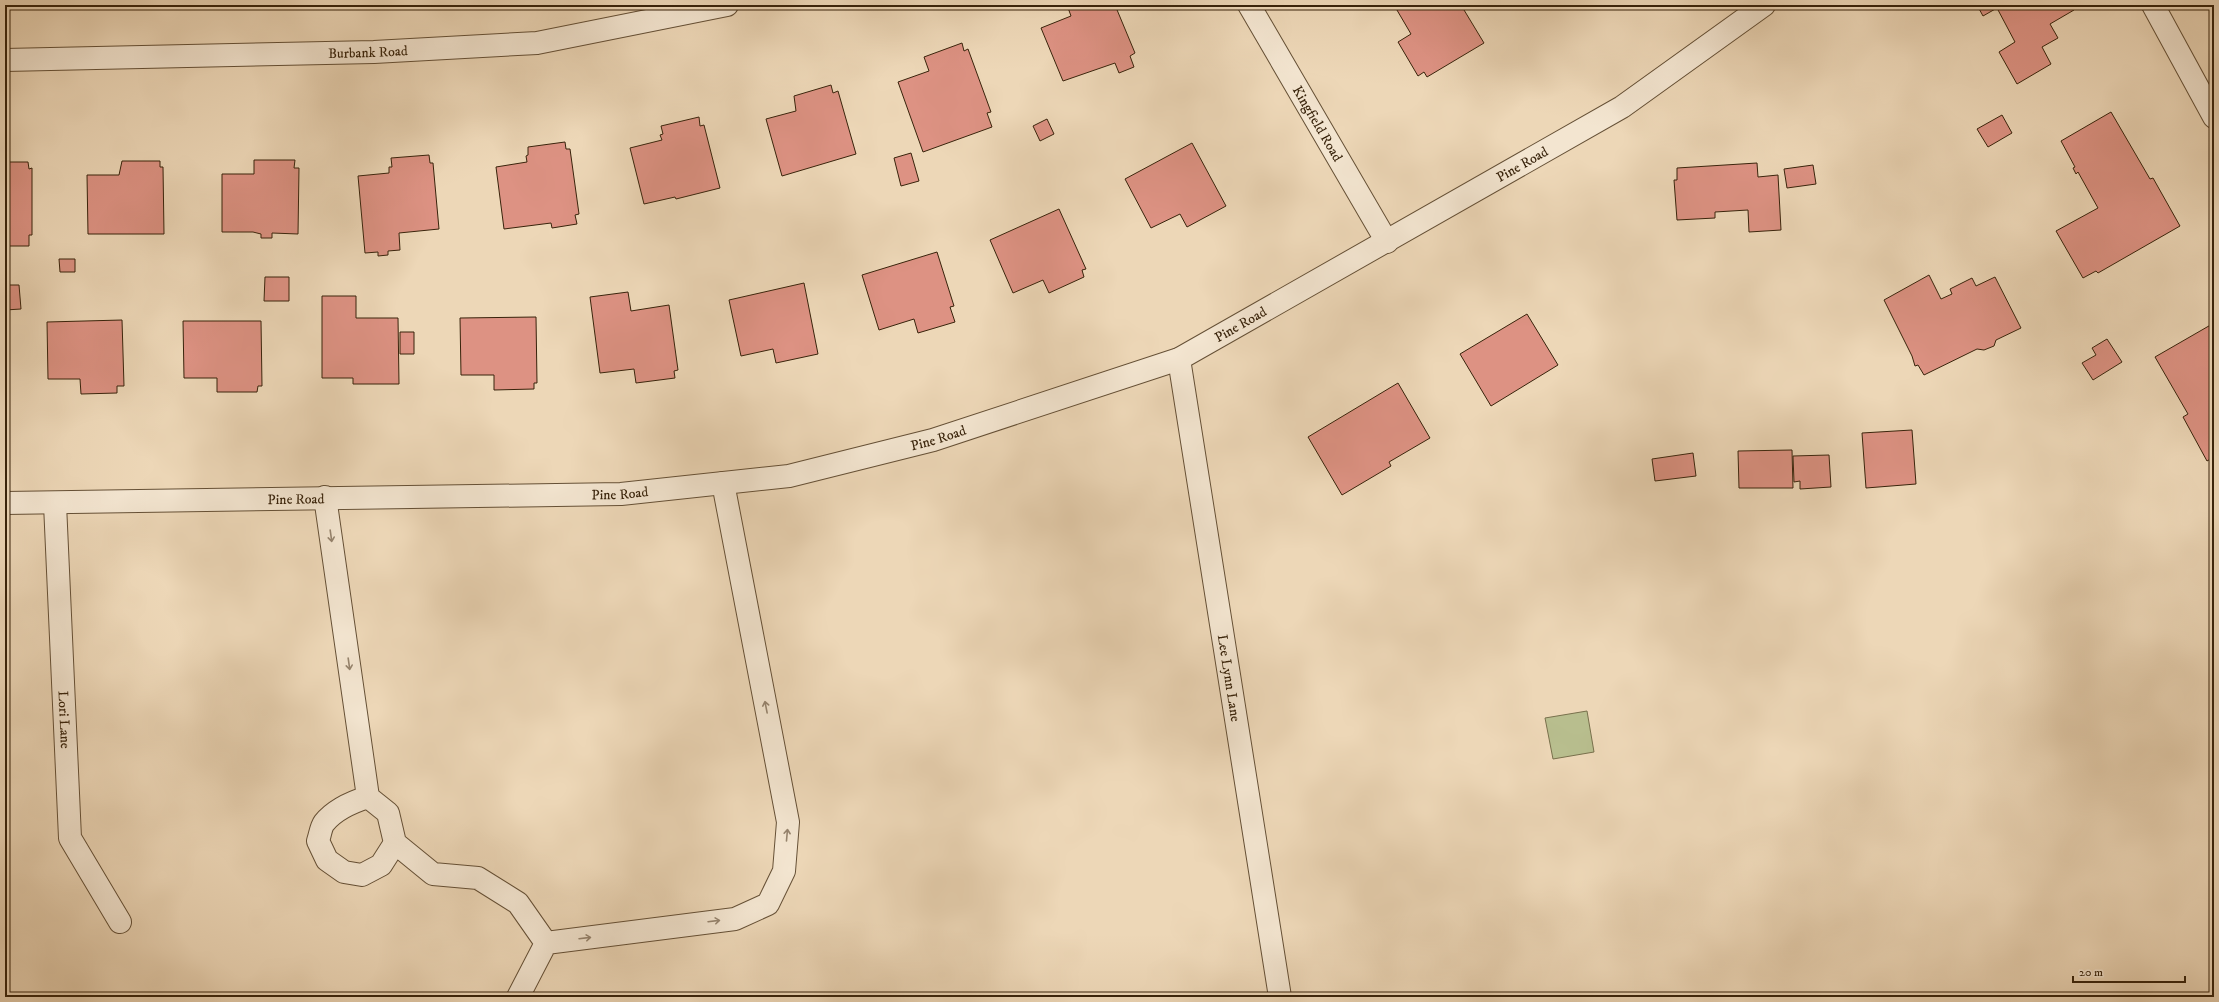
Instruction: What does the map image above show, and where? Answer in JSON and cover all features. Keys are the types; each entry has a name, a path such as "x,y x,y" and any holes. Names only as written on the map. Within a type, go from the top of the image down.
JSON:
{"street":[{"name":"Burbank Road","path":"5,60 374,52 537,43 727,5"},
{"name":"Kingfield Road","path":"1249,5 1387,242"},
{"name":"Pine Road","path":"5,503 55,504 325,497 621,494 789,476 933,440 1179,359 1622,107 1764,5"},
{"path":"2153,5 2214,117"},
{"name":"Lee Lynn Lane","path":"1179,359 1280,997"},
{"path":"546,942 735,919 768,904 784,871 788,822 723,483"},
{"path":"325,497 368,797 388,813 395,843 433,874 478,878 518,903 546,942"},
{"name":"Lori Lane","path":"55,504 70,838 120,922"},
{"path":"368,797 351,802 336,811 323,824 318,841 327,860 344,872 362,875 381,865 395,843"},
{"path":"518,997 546,942"}],"green space":[{"path":"1587,711 1594,752 1553,759 1545,718"}],"building":[{"path":"1067,5 1115,5 1135,53 1130,56 1134,67 1119,73 1115,63 1063,81 1041,28 1071,16"},
{"path":"1394,5 1461,5 1484,43 1427,77 1424,72 1418,76 1398,42 1411,34"},
{"path":"1977,5 2072,5 2074,10 2050,24 2058,38 2042,47 2051,64 2017,84 1999,52 2015,42 1997,8 1983,16"},
{"path":"962,43 964,51 968,49 991,112 987,113 992,127 923,152 898,82 929,71 924,57"},
{"path":"831,85 833,93 838,91 856,154 782,176 766,119 796,111 794,96"},
{"path":"2111,112 2150,179 2153,178 2180,226 2098,273 2096,271 2083,278 2056,231 2098,208 2078,172 2076,174 2073,168 2075,167 2061,141"},
{"path":"2002,115 2012,133 1988,147 1977,129"},
{"path":"699,117 700,126 704,125 720,188 676,199 675,197 644,204 630,148 662,140 660,135 663,134 661,126"},
{"path":"1047,119 1054,134 1040,141 1033,126"},
{"path":"565,142 566,149 570,149 579,214 575,215 577,224 552,228 551,223 504,229 496,167 527,162 526,156 528,155 528,147"},
{"path":"1192,143 1226,206 1187,227 1180,214 1151,228 1125,179"},
{"path":"911,153 919,181 901,186 894,158"},
{"path":"429,155 430,163 433,163 439,229 399,233 400,250 388,251 388,255 378,256 378,252 365,253 358,176 389,173 389,167 392,167 391,158"},
{"path":"254,160 295,160 294,168 299,168 298,234 272,233 272,238 261,238 261,234 253,232 222,232 222,174 254,174"},
{"path":"122,161 160,161 160,167 163,167 164,234 88,234 87,175 119,175"},
{"path":"5,162 28,162 29,169 32,168 32,235 29,235 29,246 5,246"},
{"path":"1757,163 1758,177 1778,175 1781,230 1749,232 1748,210 1715,212 1715,218 1677,220 1674,180 1677,180 1677,168"},
{"path":"1813,165 1816,184 1787,188 1784,169"},
{"path":"1059,209 1086,269 1082,270 1084,277 1049,293 1043,280 1013,293 990,240"},
{"path":"937,252 954,306 950,307 955,322 918,333 914,319 879,330 862,275"},
{"path":"59,259 75,259 75,272 60,272"},
{"path":"1929,275 1941,299 1952,294 1950,289 1972,278 1976,286 1995,277 2021,328 1996,340 1994,346 1984,350 1977,349 1924,375 1918,365 1915,366 1912,356 1884,300"},
{"path":"265,277 289,277 289,301 264,301"},
{"path":"804,283 818,354 776,363 773,349 741,356 729,300"},
{"path":"5,285 19,285 21,309 5,310"},
{"path":"628,292 631,311 669,305 678,370 674,371 675,378 636,383 634,369 600,373 590,297"},
{"path":"322,296 356,296 356,318 398,318 399,384 353,384 353,378 322,378"},
{"path":"1527,314 1558,365 1491,406 1460,354"},
{"path":"536,317 537,383 534,383 534,389 494,390 494,375 461,375 460,318"},
{"path":"122,320 124,386 117,386 117,393 81,394 80,379 48,379 47,322"},
{"path":"183,321 261,321 262,386 258,386 257,392 217,392 217,378 184,378"},
{"path":"2214,323 2214,457 2207,461 2183,417 2188,414 2155,357"},
{"path":"400,332 414,332 414,354 400,354"},
{"path":"2107,339 2122,362 2093,380 2082,363 2096,355 2092,348"},
{"path":"1398,383 1430,438 1389,462 1391,466 1342,495 1308,437"},
{"path":"1912,430 1916,484 1866,488 1862,433"},
{"path":"1792,450 1793,488 1739,488 1738,451"},
{"path":"1693,453 1696,476 1655,481 1652,459"},
{"path":"1829,455 1831,487 1800,489 1800,481 1794,482 1793,456"}]}
